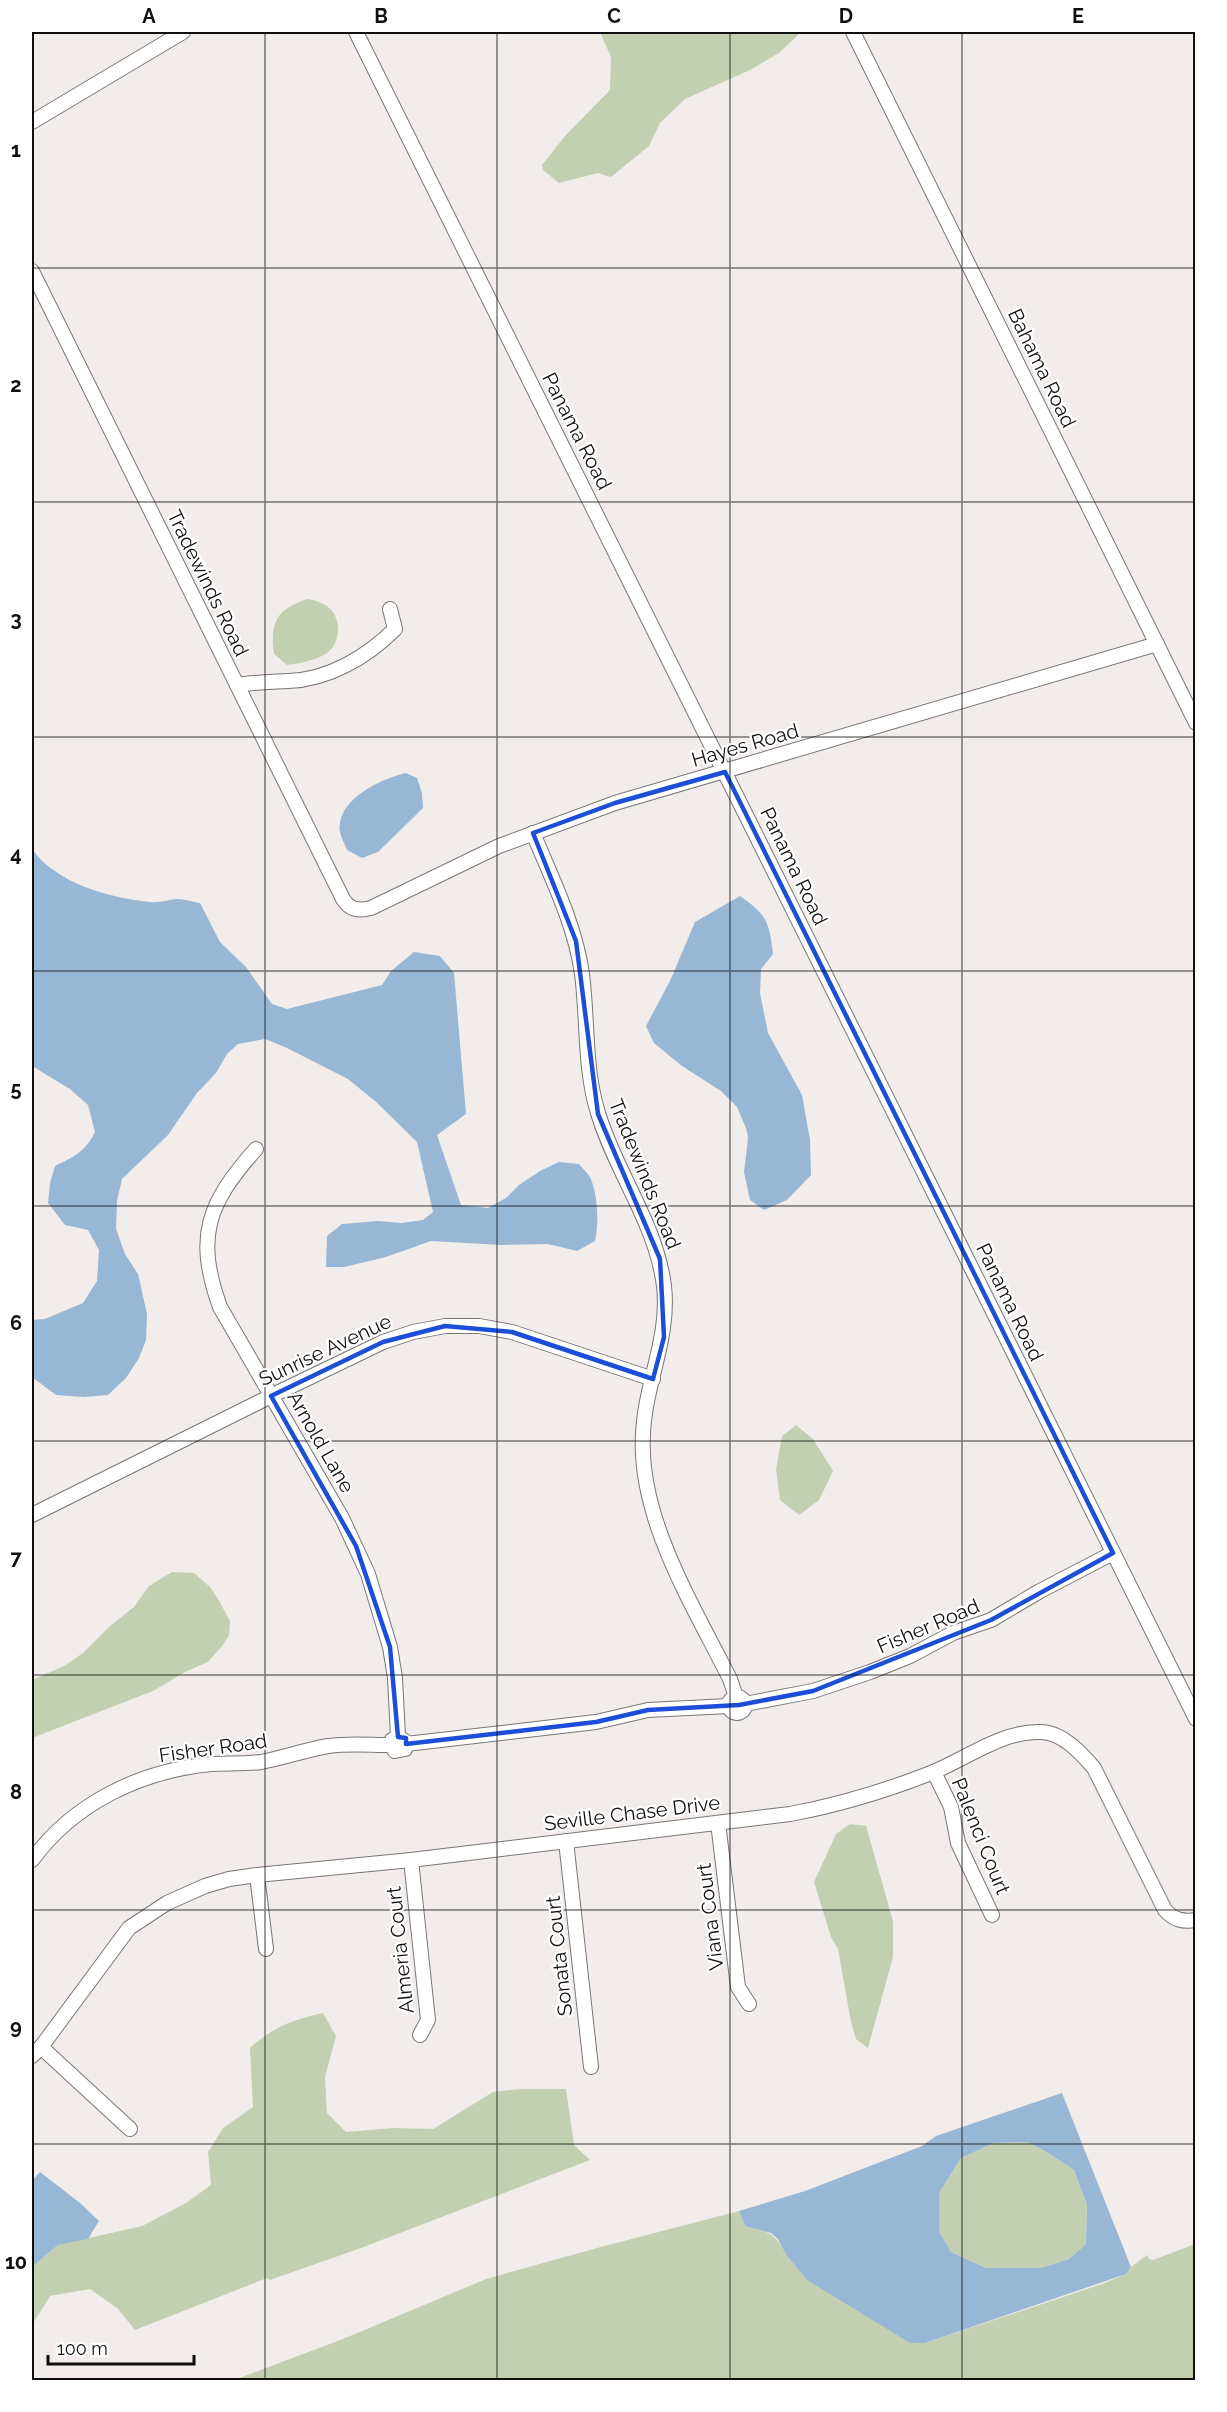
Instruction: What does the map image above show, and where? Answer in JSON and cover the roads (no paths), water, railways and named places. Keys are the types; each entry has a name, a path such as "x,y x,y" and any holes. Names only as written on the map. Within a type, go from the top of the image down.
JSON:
{"street":[{"path":"32,122 183,32"},
{"name":"Panama Road","path":"356,32 1196,1719"},
{"name":"Bahama Road","path":"853,32 1196,723"},
{"name":"Tradewinds Road","path":"32,271 343,898 347,905 354,909"},
{"path":"237,685 268,680 289,681 328,674 384,640 395,629 390,609"},
{"name":"Hayes Road","path":"354,909 371,908 499,846 615,803 1157,644"},
{"name":"Tradewinds Road","path":"533,833 576,941 582,975 591,1088 598,1114 611,1149 649,1227 660,1259 664,1289 664,1337 646,1404 642,1434 645,1483 652,1512 664,1544 730,1679 737,1702"},
{"name":"Arnold Lane","path":"256,1149 232,1176 217,1200 209,1226 206,1251 210,1281 220,1307 342,1518 368,1574 390,1647 396,1678 399,1742"},
{"name":"Sunrise Avenue","path":"32,1515 383,1342 413,1332 445,1326 479,1326 512,1332 653,1379"},
{"name":"Fisher Road","path":"32,1860 67,1821 100,1798 135,1780 179,1769 212,1764 243,1764 275,1760 326,1747 596,1722 648,1710 737,1702 813,1691 870,1672 910,1656 953,1633 991,1620 1040,1591 1113,1553"},
{"name":"Seville Chase Drive","path":"36,2051 129,1928 166,1903 229,1879 411,1860 718,1823 828,1807 860,1799 934,1772 1010,1736 1028,1732 1045,1732 1064,1740 1081,1752 1094,1768 1165,1910 1179,1921 1196,1920"},
{"name":"Palenci Court","path":"934,1772 951,1807 958,1843 992,1915"},
{"name":"Viana Court","path":"718,1823 738,1987 748,2004"},
{"name":"Sonata Court","path":"566,1841 591,2067"},
{"name":"Almeria Court","path":"411,1860 428,2020 420,2035"},
{"path":"257,1875 266,1949"},
{"path":"36,2051 130,2129"}],"water":[{"path":"406,773 417,778 422,793 423,808 378,852 362,858 347,850 340,832 345,810 362,792 385,780"},
{"path":"32,849 55,871 85,887 134,900 160,902 183,899 200,903 220,942 246,967 272,1004 287,1009 382,985 391,971 414,952 440,956 454,973 466,1114 437,1135 461,1205 488,1208 506,1198 519,1185 540,1171 559,1162 579,1164 590,1177 595,1194 597,1218 595,1241 577,1251 548,1244 501,1245 431,1241 386,1257 344,1267 326,1267 327,1236 342,1224 378,1221 402,1223 423,1220 433,1212 417,1142 376,1102 348,1079 265,1039 238,1044 227,1054 216,1073 197,1093 168,1135 122,1179 117,1201 116,1229 125,1254 138,1274 147,1314 146,1340 139,1358 126,1378 108,1395 83,1397 56,1395 32,1377 32,1320 45,1319 83,1303 97,1281 99,1250 88,1230 65,1225 48,1203 50,1183 55,1166 79,1153 95,1132 88,1105 70,1089 32,1066"},
{"path":"740,896 756,908 768,926 773,954 761,969 760,993 768,1033 802,1095 810,1140 811,1175 787,1200 764,1210 750,1200 744,1172 748,1138 737,1107 721,1091 682,1066 654,1043 646,1026 670,981 695,922"},
{"path":"1062,2093 1131,2267 1126,2274 925,2343 910,2343 807,2280 785,2253 778,2239 771,2233 745,2226 739,2211 805,2191 922,2146 936,2136","holes":["1027,2142 1074,2170 1087,2205 1086,2244 1069,2259 1041,2268 986,2268 951,2252 939,2231 939,2193 961,2158 994,2143"]},
{"path":"40,2172 99,2221 88,2239 58,2245 32,2267 32,2181"}]}
